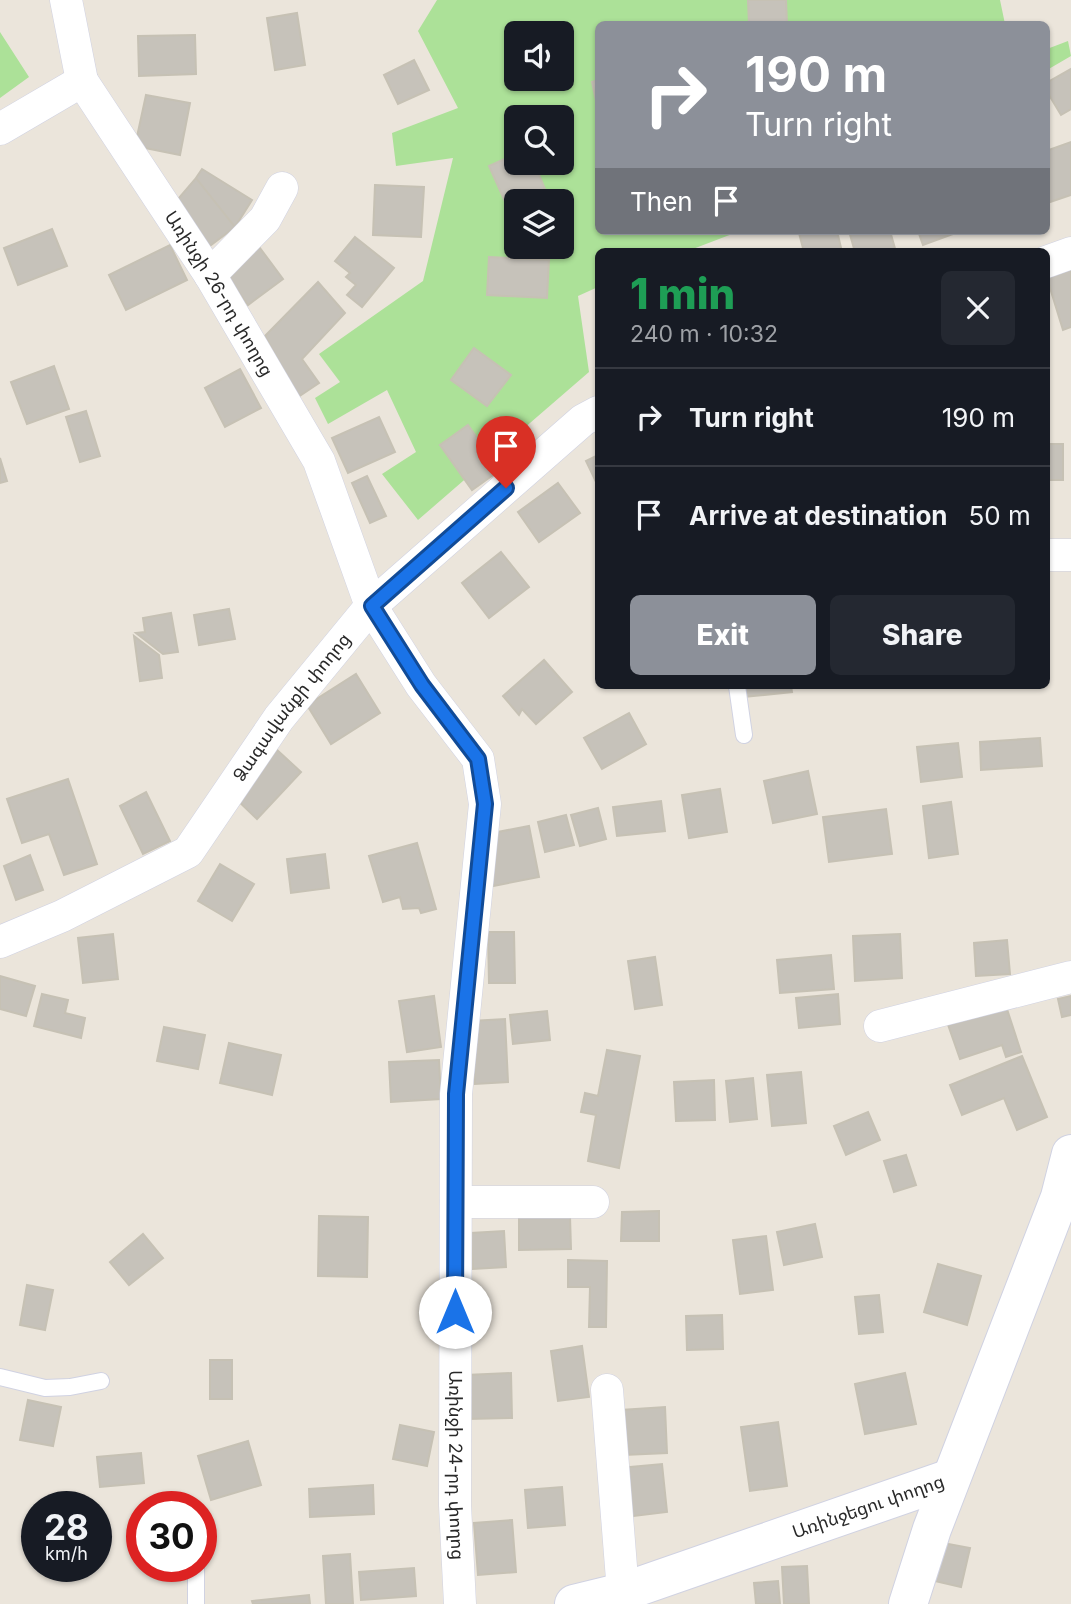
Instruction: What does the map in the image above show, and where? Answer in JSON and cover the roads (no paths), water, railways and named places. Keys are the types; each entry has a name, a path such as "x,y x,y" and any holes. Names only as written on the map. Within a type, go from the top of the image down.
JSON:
{"street":[{"path":"0,129 82,81 66,0"},
{"name":"Առինջի 26-րդ փողոց","path":"82,81 210,275 319,461 372,606"},
{"path":"210,275 265,219 282,188"},
{"path":"1050,261 1071,253"},
{"name":"Ձագավանքի փողոց","path":"0,942 62,916 188,852 279,718 372,606 583,420 595,414"},
{"path":"1050,555 1071,555"},
{"name":"Առինջի 24-րդ փողոց","path":"372,606 422,685 478,759 485,804 456,1094 454,1505 460,1604"},
{"path":"880,1026 1071,977"},
{"name":"Առինջեցու փողոց","path":"574,1604 623,1592 951,1478 1060,1197 1071,1154"},
{"path":"456,1202 593,1202"},
{"path":"607,1390 623,1592"},
{"path":"918,1595 932,1529 951,1478"}],"lane":[{"path":"737,689 744,734"},
{"path":"0,1377 45,1388 70,1387 101,1381"},
{"path":"196,1582 196,1604"}]}
